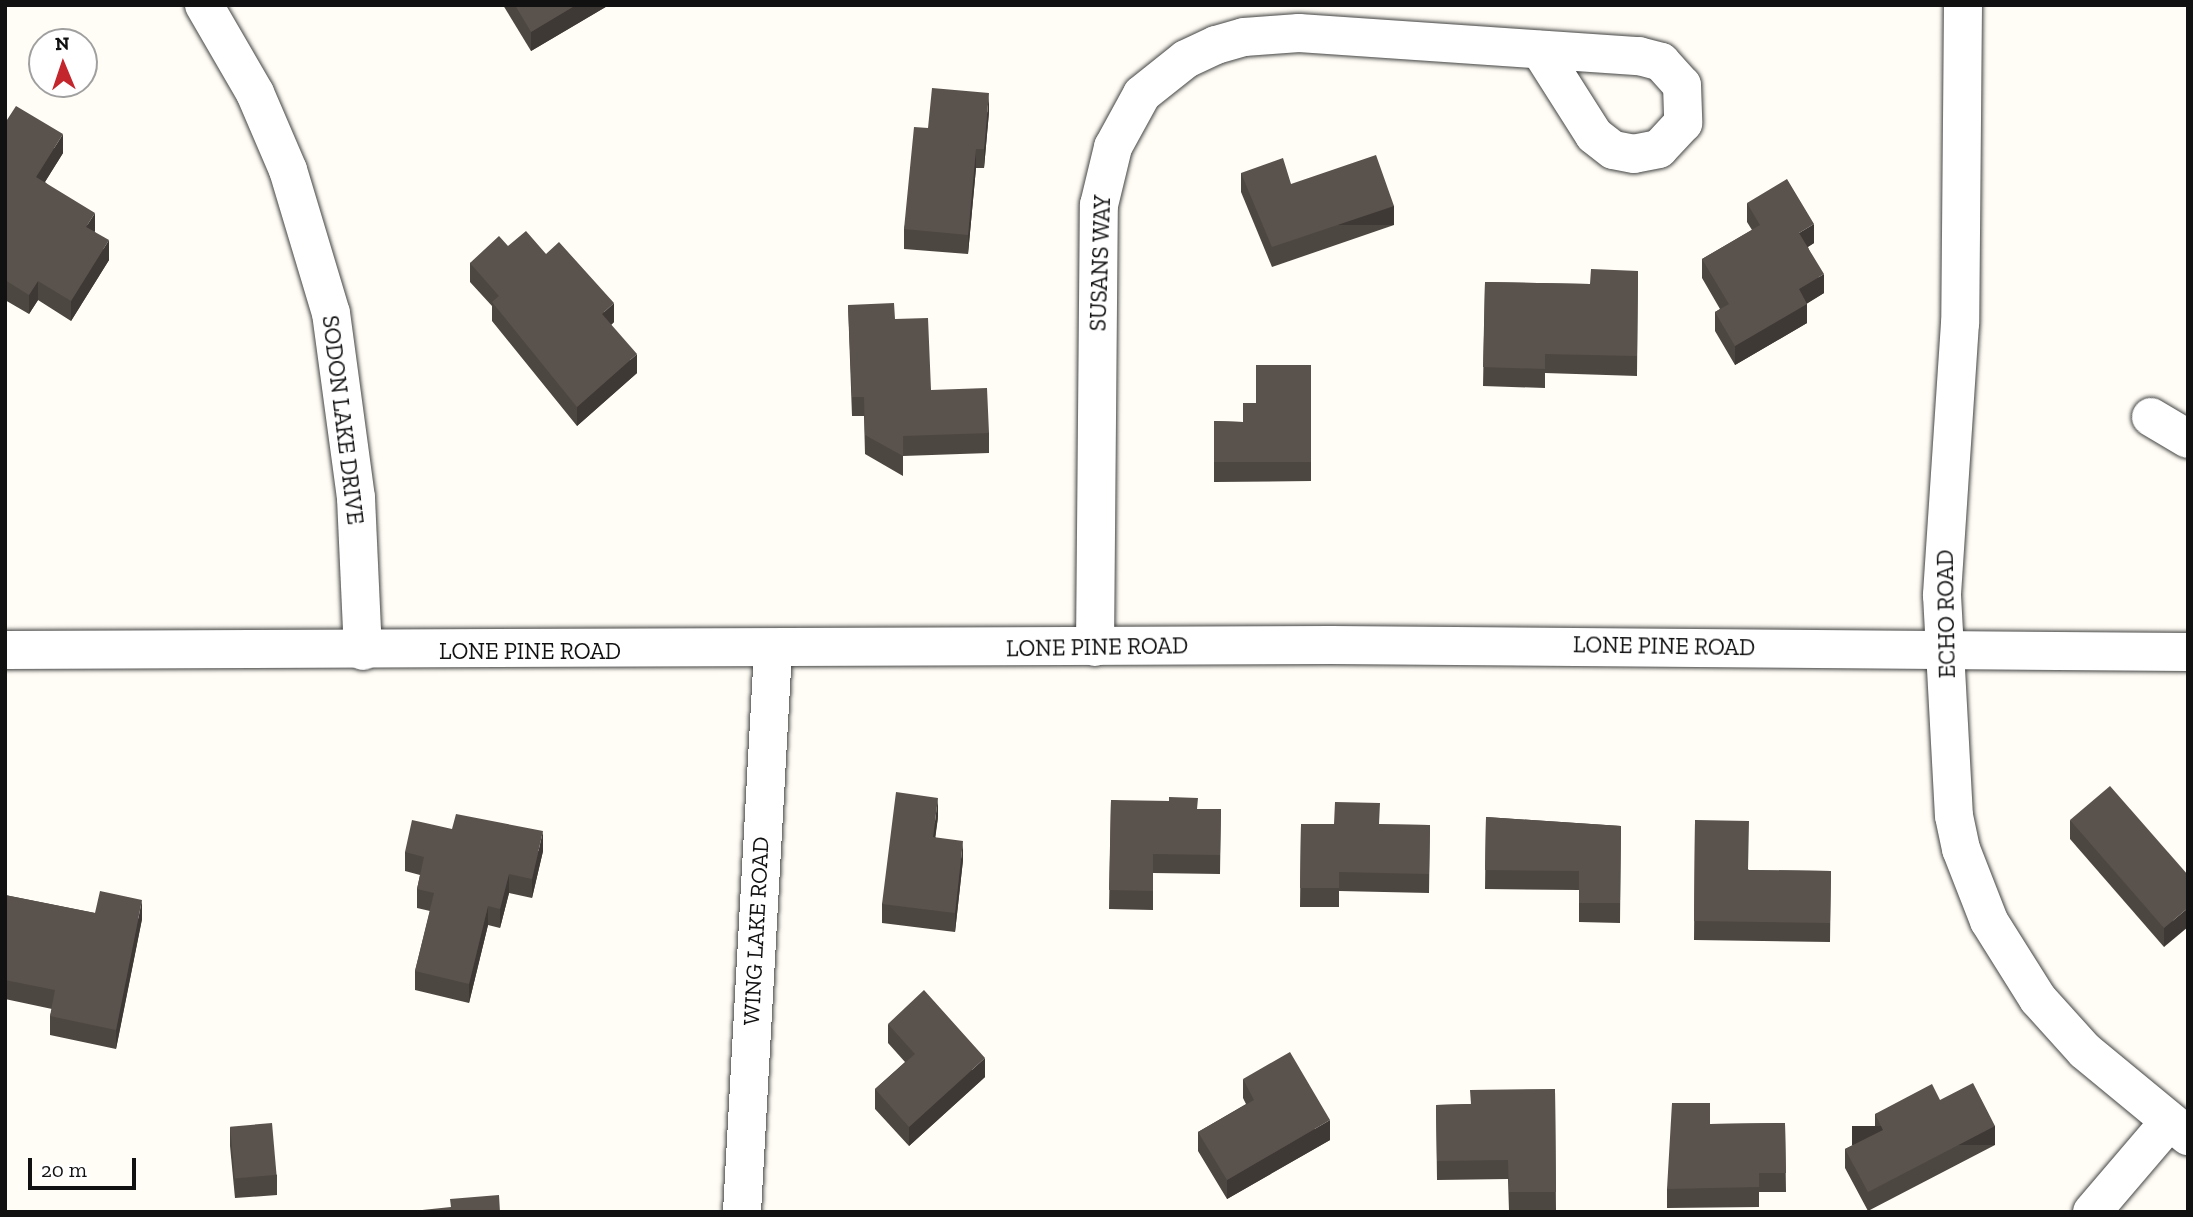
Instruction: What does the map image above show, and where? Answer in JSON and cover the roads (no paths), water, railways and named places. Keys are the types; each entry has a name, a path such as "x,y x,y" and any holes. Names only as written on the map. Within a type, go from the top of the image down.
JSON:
{"street":[{"name":"SODON LAKE DRIVE","path":"204,5 255,93 288,170 331,313 356,498 363,651"},
{"name":"ECHO ROAD","path":"1964,5 1963,246 1942,595 1954,816 1989,921 2018,970 2063,1027 2178,1129"},
{"name":"SUSANS WAY","path":"1095,647 1100,205 1113,147 1142,94 1186,59 1216,45 1267,33 1540,50"},
{"path":"2151,417 2188,439"},
{"name":"LONE PINE ROAD","path":"5,650 773,650 1643,645 2188,652"},
{"name":"WING LAKE ROAD","path":"742,1212 773,650"},
{"path":"2092,1212 2178,1129"}]}
